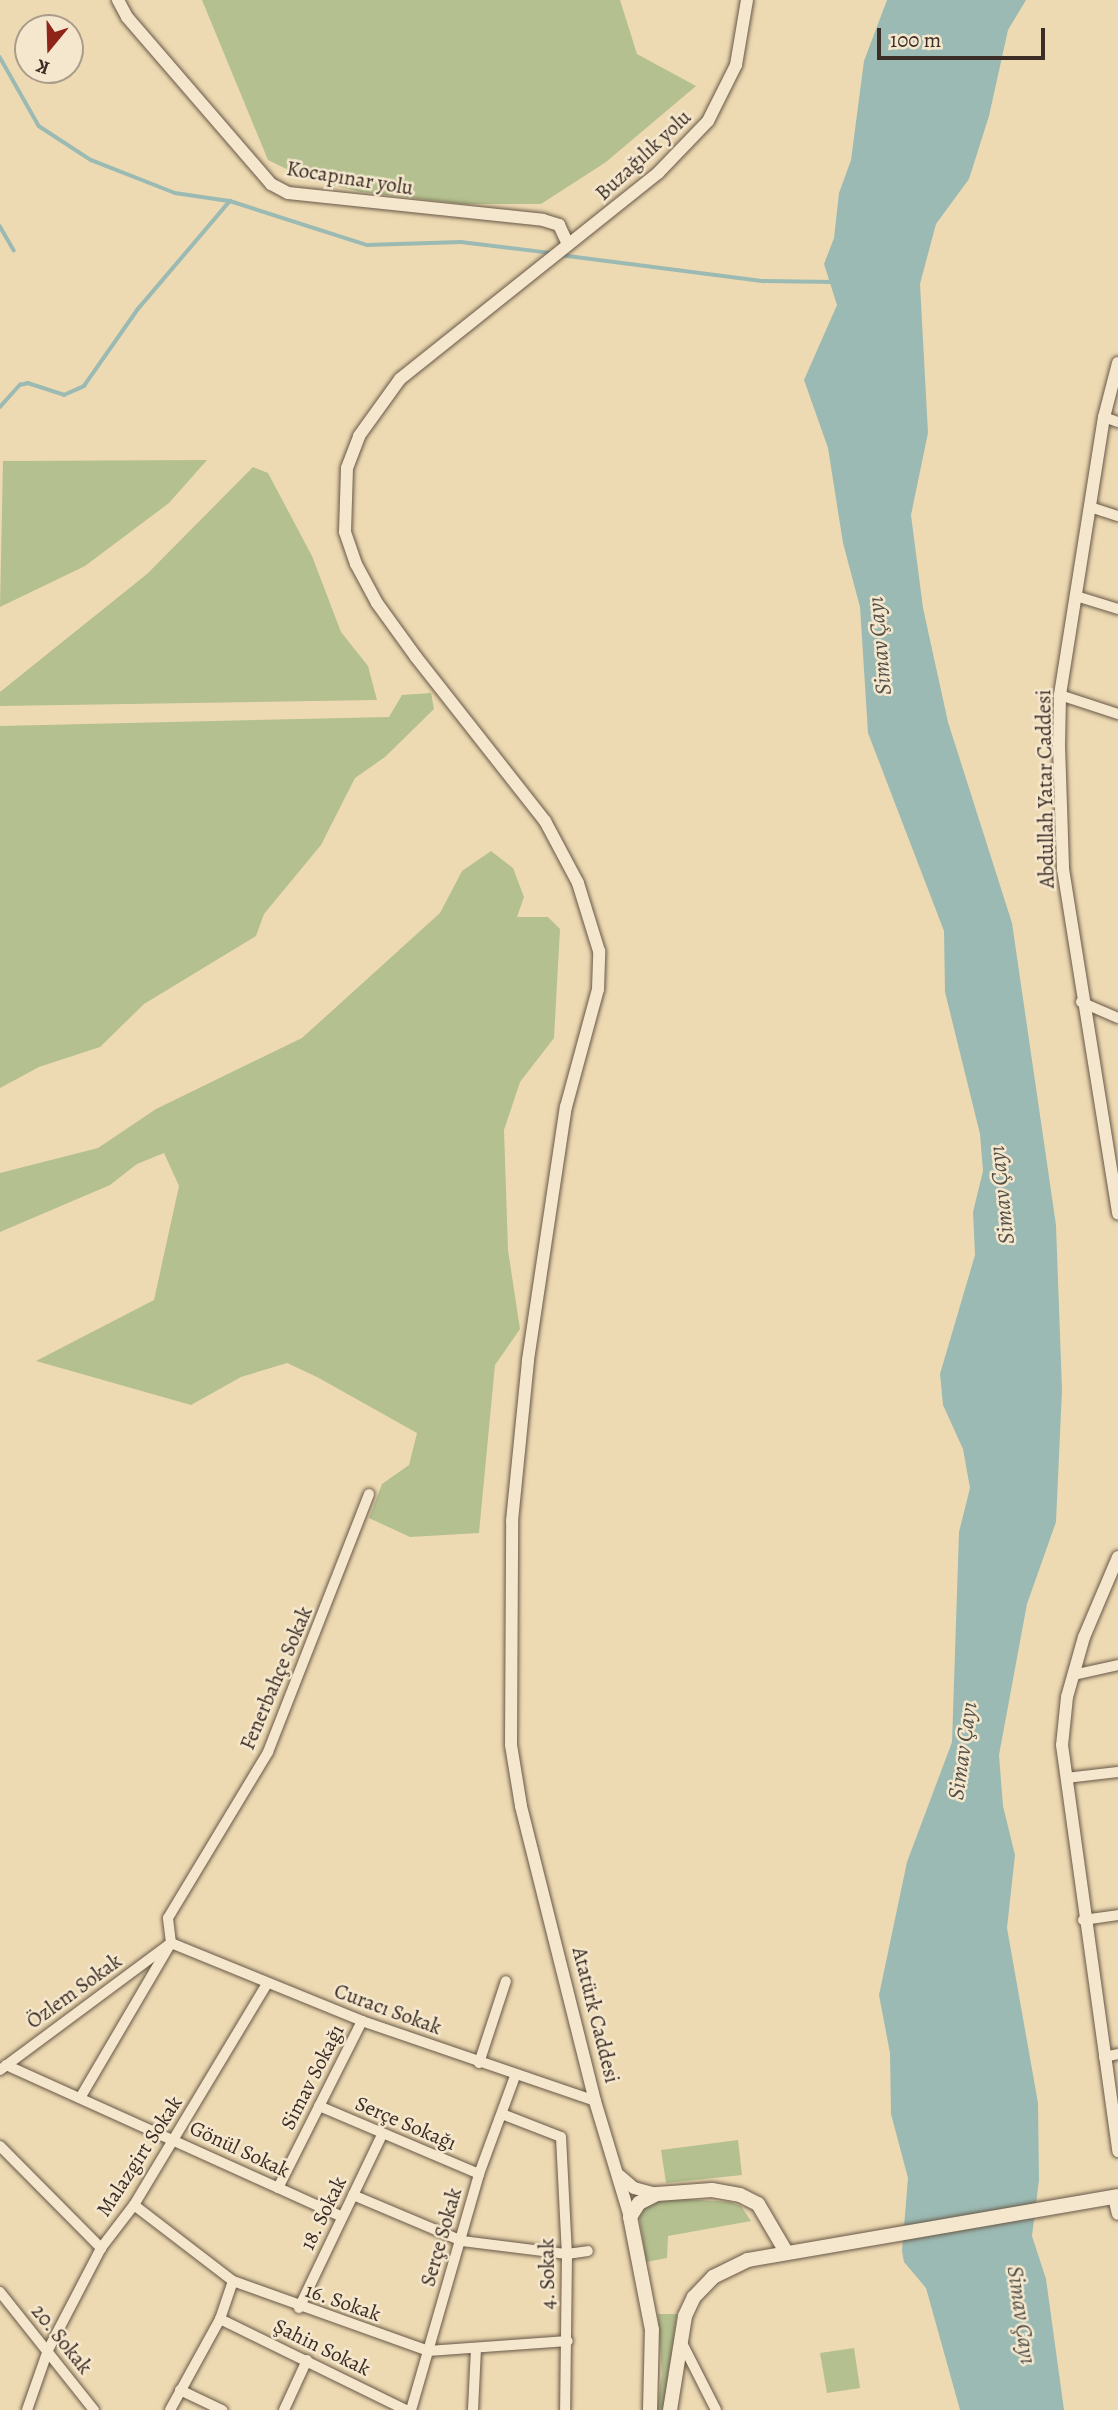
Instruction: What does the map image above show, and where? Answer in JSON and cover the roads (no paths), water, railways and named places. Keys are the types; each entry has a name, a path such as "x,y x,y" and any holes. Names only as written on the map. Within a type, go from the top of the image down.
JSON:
{"main road":[{"path":"630,2217 639,2203 657,2194 712,2190 740,2195 758,2204 785,2250"},
{"path":"670,2410 685,2316 694,2297 713,2277 748,2260 785,2250 881,2237 1112,2197"},
{"name":"Atatürk Caddesi","path":"630,2217 629,2241 652,2330 650,2410"}],"street":[{"name":"Kocapınar yolu","path":"118,0 127,17 271,184 288,192 543,220 559,225 567,242"},
{"name":"Buzağılık yolu","path":"526,276 658,173 708,121 736,65 747,0"},
{"name":"Atatürk Caddesi","path":"526,276 400,379 378,407 359,436 347,468 345,531 377,603 545,821 578,883 598,951 598,989 566,1107 528,1360 512,1521 509,1628 511,1745 521,1806 595,2101 620,2176 630,2217"},
{"name":"Abdullah Yatar Caddesi","path":"1118,363 1104,417 1060,695 1063,869 1081,1002 1118,1214"},
{"path":"1104,417 1118,422"},
{"path":"1090,507 1118,516"},
{"path":"1076,596 1118,609"},
{"path":"1060,695 1118,714"},
{"path":"1081,1002 1118,1018"},
{"name":"Fenerbahçe Sokak","path":"171,1943 167,1918 268,1752 369,1494"},
{"path":"1117,1561 1084,1637 1073,1675 1062,1745 1083,1920 1118,2151"},
{"path":"1073,1675 1118,1665"},
{"path":"1066,1778 1118,1772"},
{"path":"1083,1920 1118,1915"},
{"path":"80,2098 171,1943"},
{"name":"Curacı Sokak","path":"171,1943 362,2021 515,2076 595,2101"},
{"name":"Özlem Sokak","path":"3,2067 171,1943"},
{"path":"479,2063 506,1981"},
{"name":"Malazgirt Sokak","path":"27,2410 48,2350 102,2248 134,2205 175,2140 267,1984"},
{"name":"Simav Sokağı","path":"278,2188 362,2021"},
{"path":"1104,2056 1118,2054"},
{"name":"Gönül Sokak","path":"3,2067 175,2140 342,2217"},
{"name":"Serçe Sokak","path":"408,2410 462,2241 479,2174 515,2076"},
{"name":"Serçe Sokağı","path":"319,2106 479,2174"},
{"name":"4. Sokak","path":"502,2114 561,2137 567,2254 568,2341 565,2410"},
{"name":"18. Sokak","path":"299,2308 382,2135"},
{"path":"0,2146 102,2248"},
{"path":"620,2176 634,2188 657,2194"},
{"path":"353,2195 462,2241 567,2254 588,2251"},
{"path":"1112,2197 1118,2214"},
{"name":"16. Sokak","path":"134,2205 233,2281 299,2308 428,2351 568,2341"},
{"path":"170,2410 220,2319 233,2281"},
{"name":"20. Sokak","path":"0,2292 94,2410"},
{"name":"Şahin Sokak","path":"220,2319 408,2410"},
{"path":"682,2343 716,2410"},
{"path":"473,2410 476,2348"},
{"path":"284,2410 307,2360"},
{"path":"180,2390 222,2410"}],"water":[{"name":"Simav Çayı","path":"887,0 1026,0 1008,30 989,116 969,179 936,224 920,284 928,433 911,515 923,608 948,722 1012,923 1056,1225 1062,1390 1056,1522 1027,1604 999,1755 1003,1806 1015,1855 1007,1928 1038,2103 1039,2180 1032,2236 1046,2279 1064,2410 960,2410 926,2288 904,2262 902,2251 908,2178 891,2114 890,2053 879,1995 907,1862 952,1742 959,1532 970,1488 963,1449 943,1405 940,1374 975,1255 973,1212 983,1171 980,1134 945,992 944,931 868,733 860,607 843,543 828,448 804,380 837,305 824,264 834,238 839,193 851,160 864,61"}],"waterway":[{"path":"0,57 39,126 91,160 175,193 230,201 367,245 461,242 552,253"},
{"path":"0,407 20,385 28,383 64,395 84,386 138,309 230,201"},
{"path":"0,226 14,250"},
{"path":"560,255 764,281 834,282"}]}
